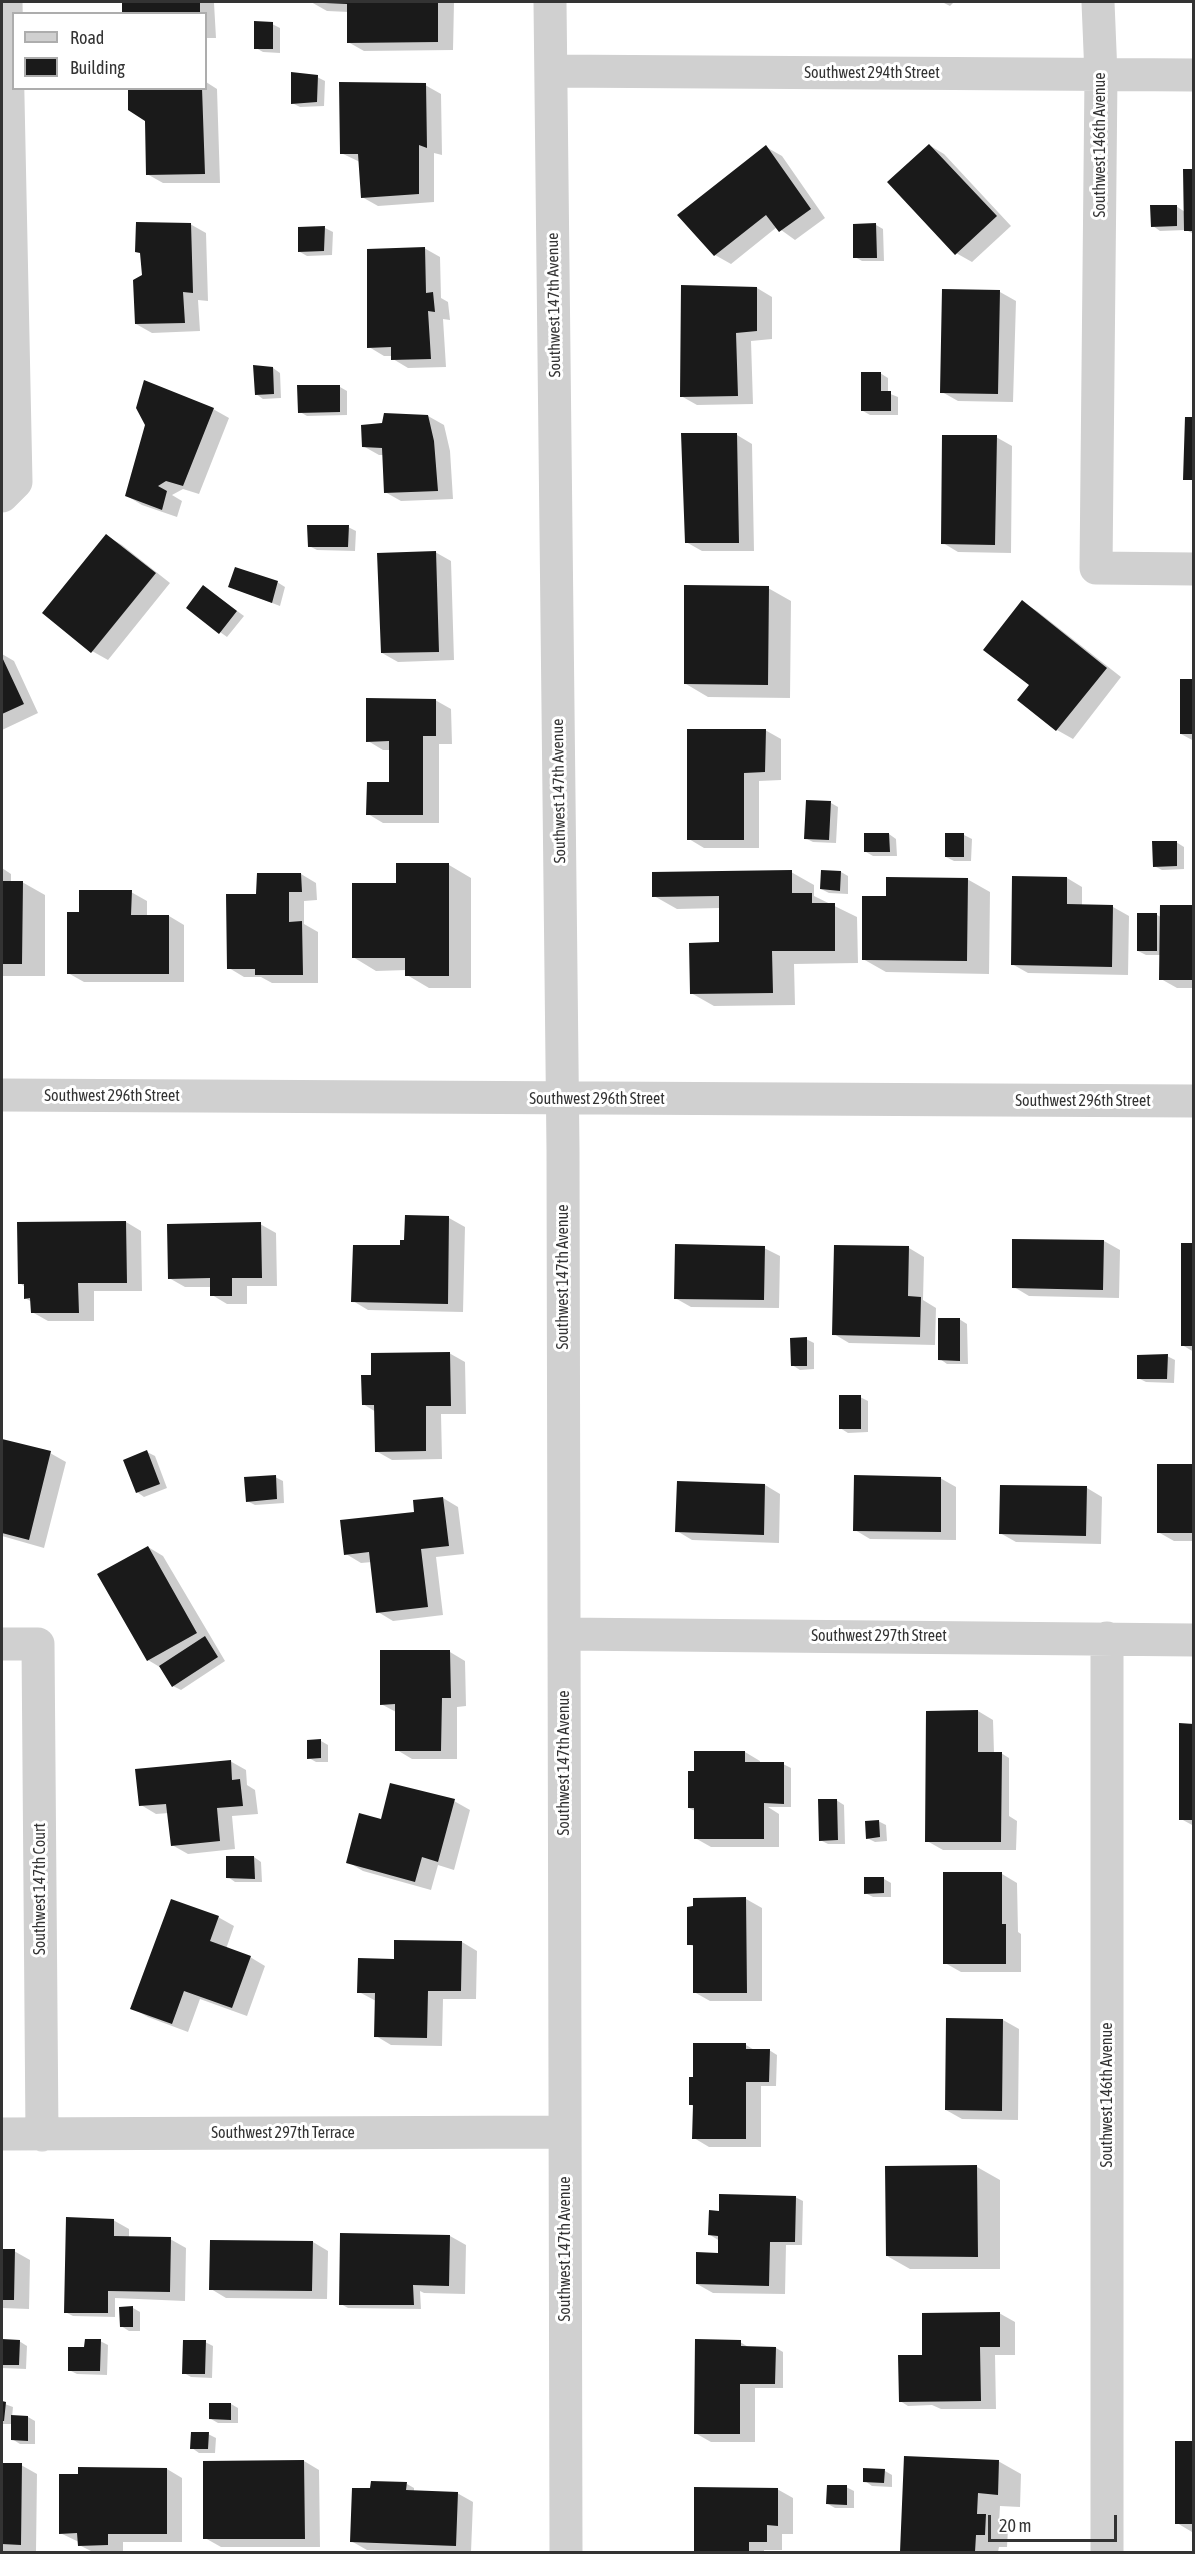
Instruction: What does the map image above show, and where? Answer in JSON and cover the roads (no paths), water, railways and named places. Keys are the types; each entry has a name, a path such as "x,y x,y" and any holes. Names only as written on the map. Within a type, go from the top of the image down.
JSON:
{"street":[{"path":"2,496 16,482 6,2"},
{"name":"Southwest 147th Avenue","path":"550,2 562,1099 566,2553"},
{"name":"Southwest 146th Avenue","path":"1098,2 1101,75 1096,568 1194,569"},
{"name":"Southwest 294th Street","path":"551,71 1194,75"},
{"name":"Southwest 296th Street","path":"2,1095 1194,1101"},
{"name":"Southwest 297th Street","path":"564,1634 1194,1640"},
{"name":"Southwest 146th Avenue","path":"1107,1638 1107,2553"},
{"name":"Southwest 147th Court","path":"2,1644 38,1644 42,2135"},
{"name":"Southwest 297th Terrace","path":"2,2134 565,2132"}]}
